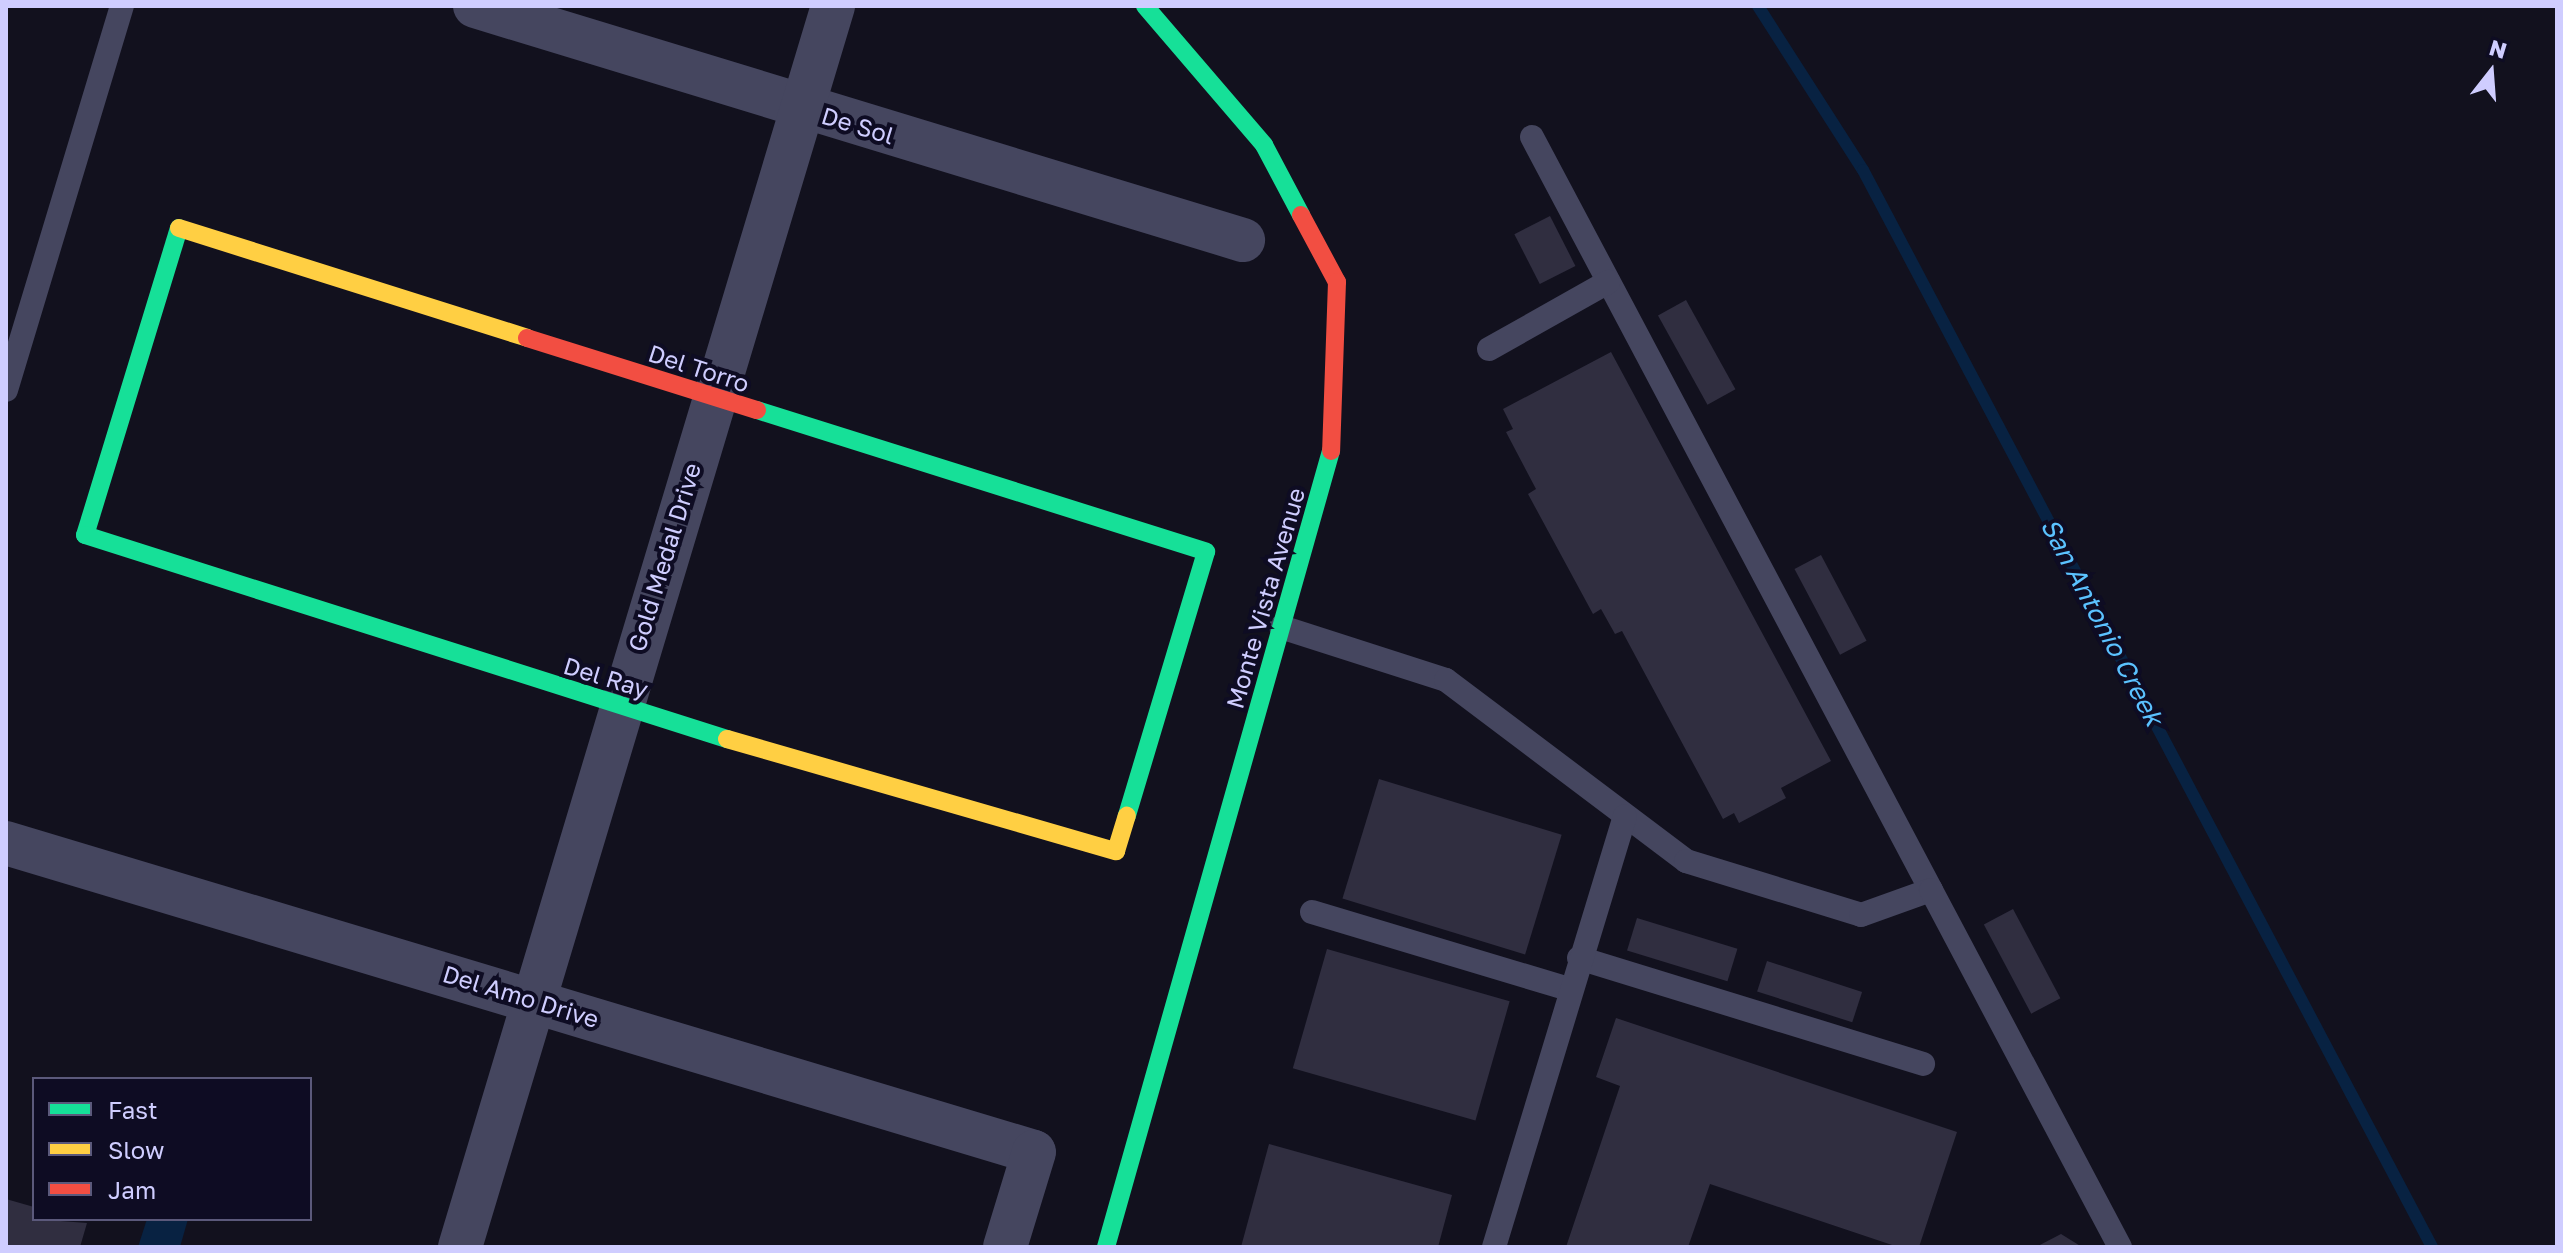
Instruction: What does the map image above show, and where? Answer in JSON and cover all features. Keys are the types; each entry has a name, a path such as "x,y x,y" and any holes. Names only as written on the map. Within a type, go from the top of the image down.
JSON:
{"street":[{"name":"De Sol","path":"475,6 1243,240"},
{"name":"Gold Medal Drive","path":"460,1247 712,398 833,6"},
{"name":"Monte Vista Avenue","path":"1106,1247 1334,441 1337,282 1264,145 1145,6"},
{"name":"Del Torro","path":"85,535 179,228 1206,552 1116,851"},
{"name":"Del Ray","path":"85,535 619,708 1116,851"},
{"name":"Del Amo Drive","path":"6,843 1034,1152 1005,1247"}],"lane":[{"path":"6,390 122,6"},
{"path":"1532,137 2120,1247"},
{"path":"1489,349 1608,282"},
{"path":"1281,627 1446,680 1686,861 1861,915 1931,890"},
{"path":"1494,1247 1569,989 1625,817"},
{"path":"1312,912 1569,989"},
{"path":"1579,958 1923,1064"}],"water":[{"path":"146,1221 187,1221 180,1247 138,1247"}],"building":[{"path":"1550,216 1575,266 1540,284 1514,234"},
{"path":"1686,300 1735,389 1707,405 1658,316"},
{"path":"1611,352 1831,761 1781,788 1786,798 1739,823 1734,813 1723,819 1622,631 1615,634 1601,609 1593,614 1528,494 1536,489 1506,432 1513,429 1503,409"},
{"path":"1821,555 1867,641 1840,655 1795,569"},
{"path":"1379,779 1562,835 1525,954 1342,899"},
{"path":"2013,909 2060,998 2031,1014 1984,924"},
{"path":"1637,918 1737,949 1727,981 1627,951"},
{"path":"1327,949 1510,1001 1475,1121 1293,1068"},
{"path":"1767,961 1862,992 1852,1022 1757,991"},
{"path":"1616,1018 1957,1132 1919,1247 1898,1247 1710,1184 1688,1247 1566,1247 1620,1086 1596,1077"},
{"path":"1269,1144 1452,1195 1438,1247 1241,1247"},
{"path":"6,1199 32,1206 32,1221 87,1223 80,1247 6,1247"},
{"path":"2061,1234 2082,1247 2036,1247"}],"waterway":[{"name":"San Antonio Creek","path":"1758,6 1863,170 2432,1247"}],"traffic: fast":[{"path":"1145,6 1264,145 1301,215"},
{"path":"179,228 85,535 727,739"},
{"path":"757,410 1206,552 1127,816"},
{"path":"1106,1247 1331,451"}],"traffic: slow":[{"path":"179,228 527,338"},
{"path":"727,739 1116,851 1127,816"}],"traffic: jam":[{"path":"1301,215 1337,282 1331,451"},
{"path":"527,338 757,410"}]}
